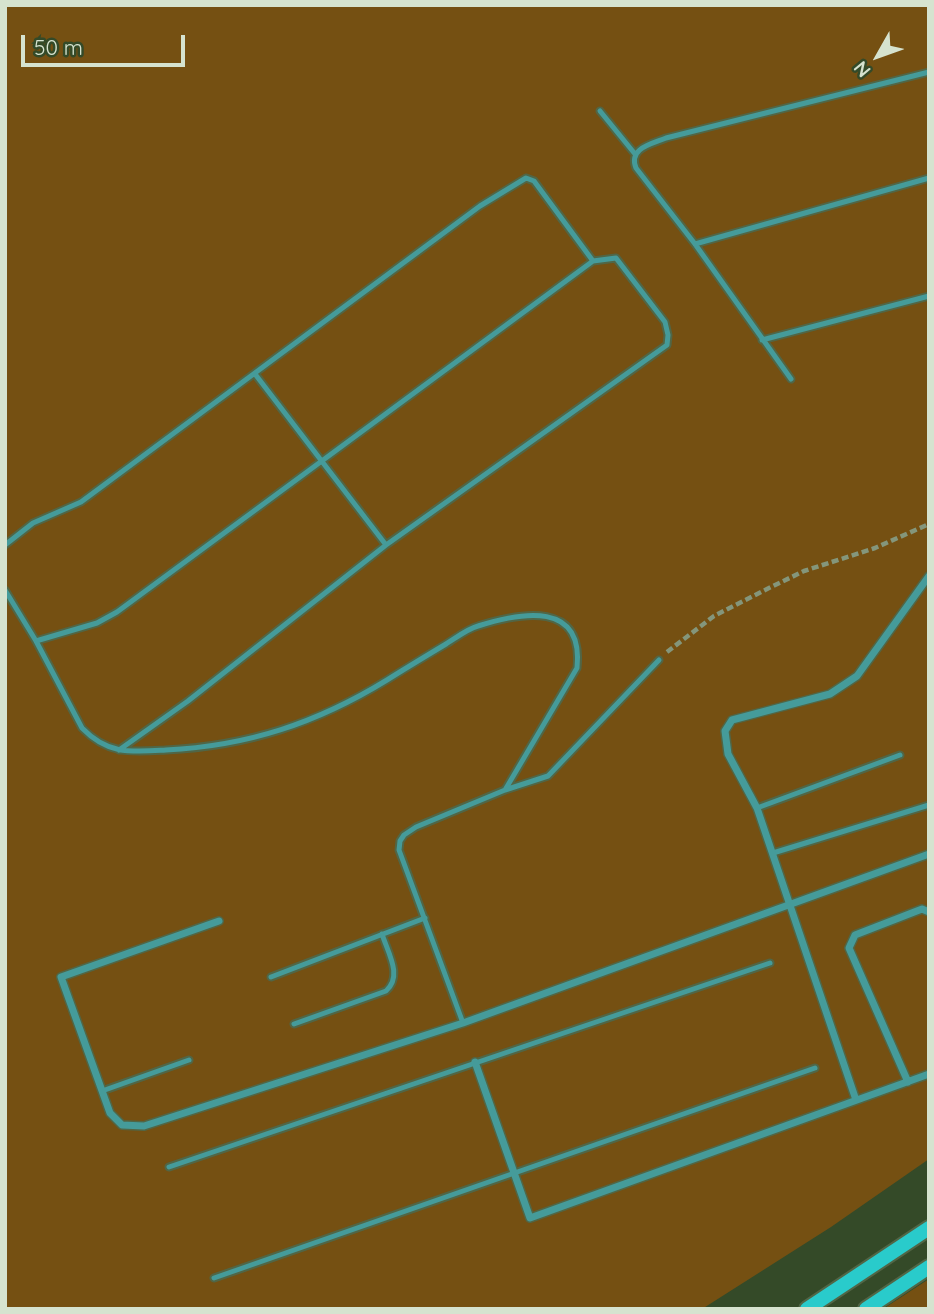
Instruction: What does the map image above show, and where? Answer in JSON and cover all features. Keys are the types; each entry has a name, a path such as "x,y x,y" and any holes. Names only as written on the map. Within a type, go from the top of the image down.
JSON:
{"main road":[{"path":"807,1309 929,1228"},
{"path":"866,1309 929,1267"}],"street":[{"path":"856,1100 757,808 728,754 725,731 732,720 830,694 857,676 929,576"},
{"path":"219,920 61,976 110,1113 122,1125 144,1126 463,1023 929,854"},
{"path":"908,1082 849,948 855,935 922,909 929,912"},
{"path":"475,1062 530,1218 929,1074"}],"lane":[{"path":"791,379 695,244 636,168 635,154 642,147 666,138 929,72"},
{"path":"600,111 635,154"},
{"path":"5,545 33,523 81,502 480,206 526,178 534,181 593,261"},
{"path":"695,244 929,178"},
{"path":"36,641 97,623 117,612 593,261 616,258 665,322 667,345 386,545 188,701 119,750"},
{"path":"762,340 929,296"},
{"path":"255,374 386,545"},
{"path":"5,590 36,641 82,728 98,743 119,750 203,748 274,734 352,701 477,626 530,614 544,614 562,621 577,641 577,668 505,790"},
{"path":"463,1023 399,850 400,841 416,827 505,790 548,776 659,660"},
{"path":"757,808 900,755"},
{"path":"773,853 929,805"},
{"path":"271,977 425,918"},
{"path":"294,1024 386,991 393,984 395,974 382,934"},
{"path":"169,1167 770,963"},
{"path":"102,1091 189,1060"},
{"path":"214,1278 815,1068"}],"path":[{"path":"659,660 714,615 804,571 875,548 929,524"}],"shaded area":[{"path":"5,5 929,5 929,1159 831,1227 702,1309 5,1309"},
{"path":"929,1279 929,1309 883,1309"}]}
